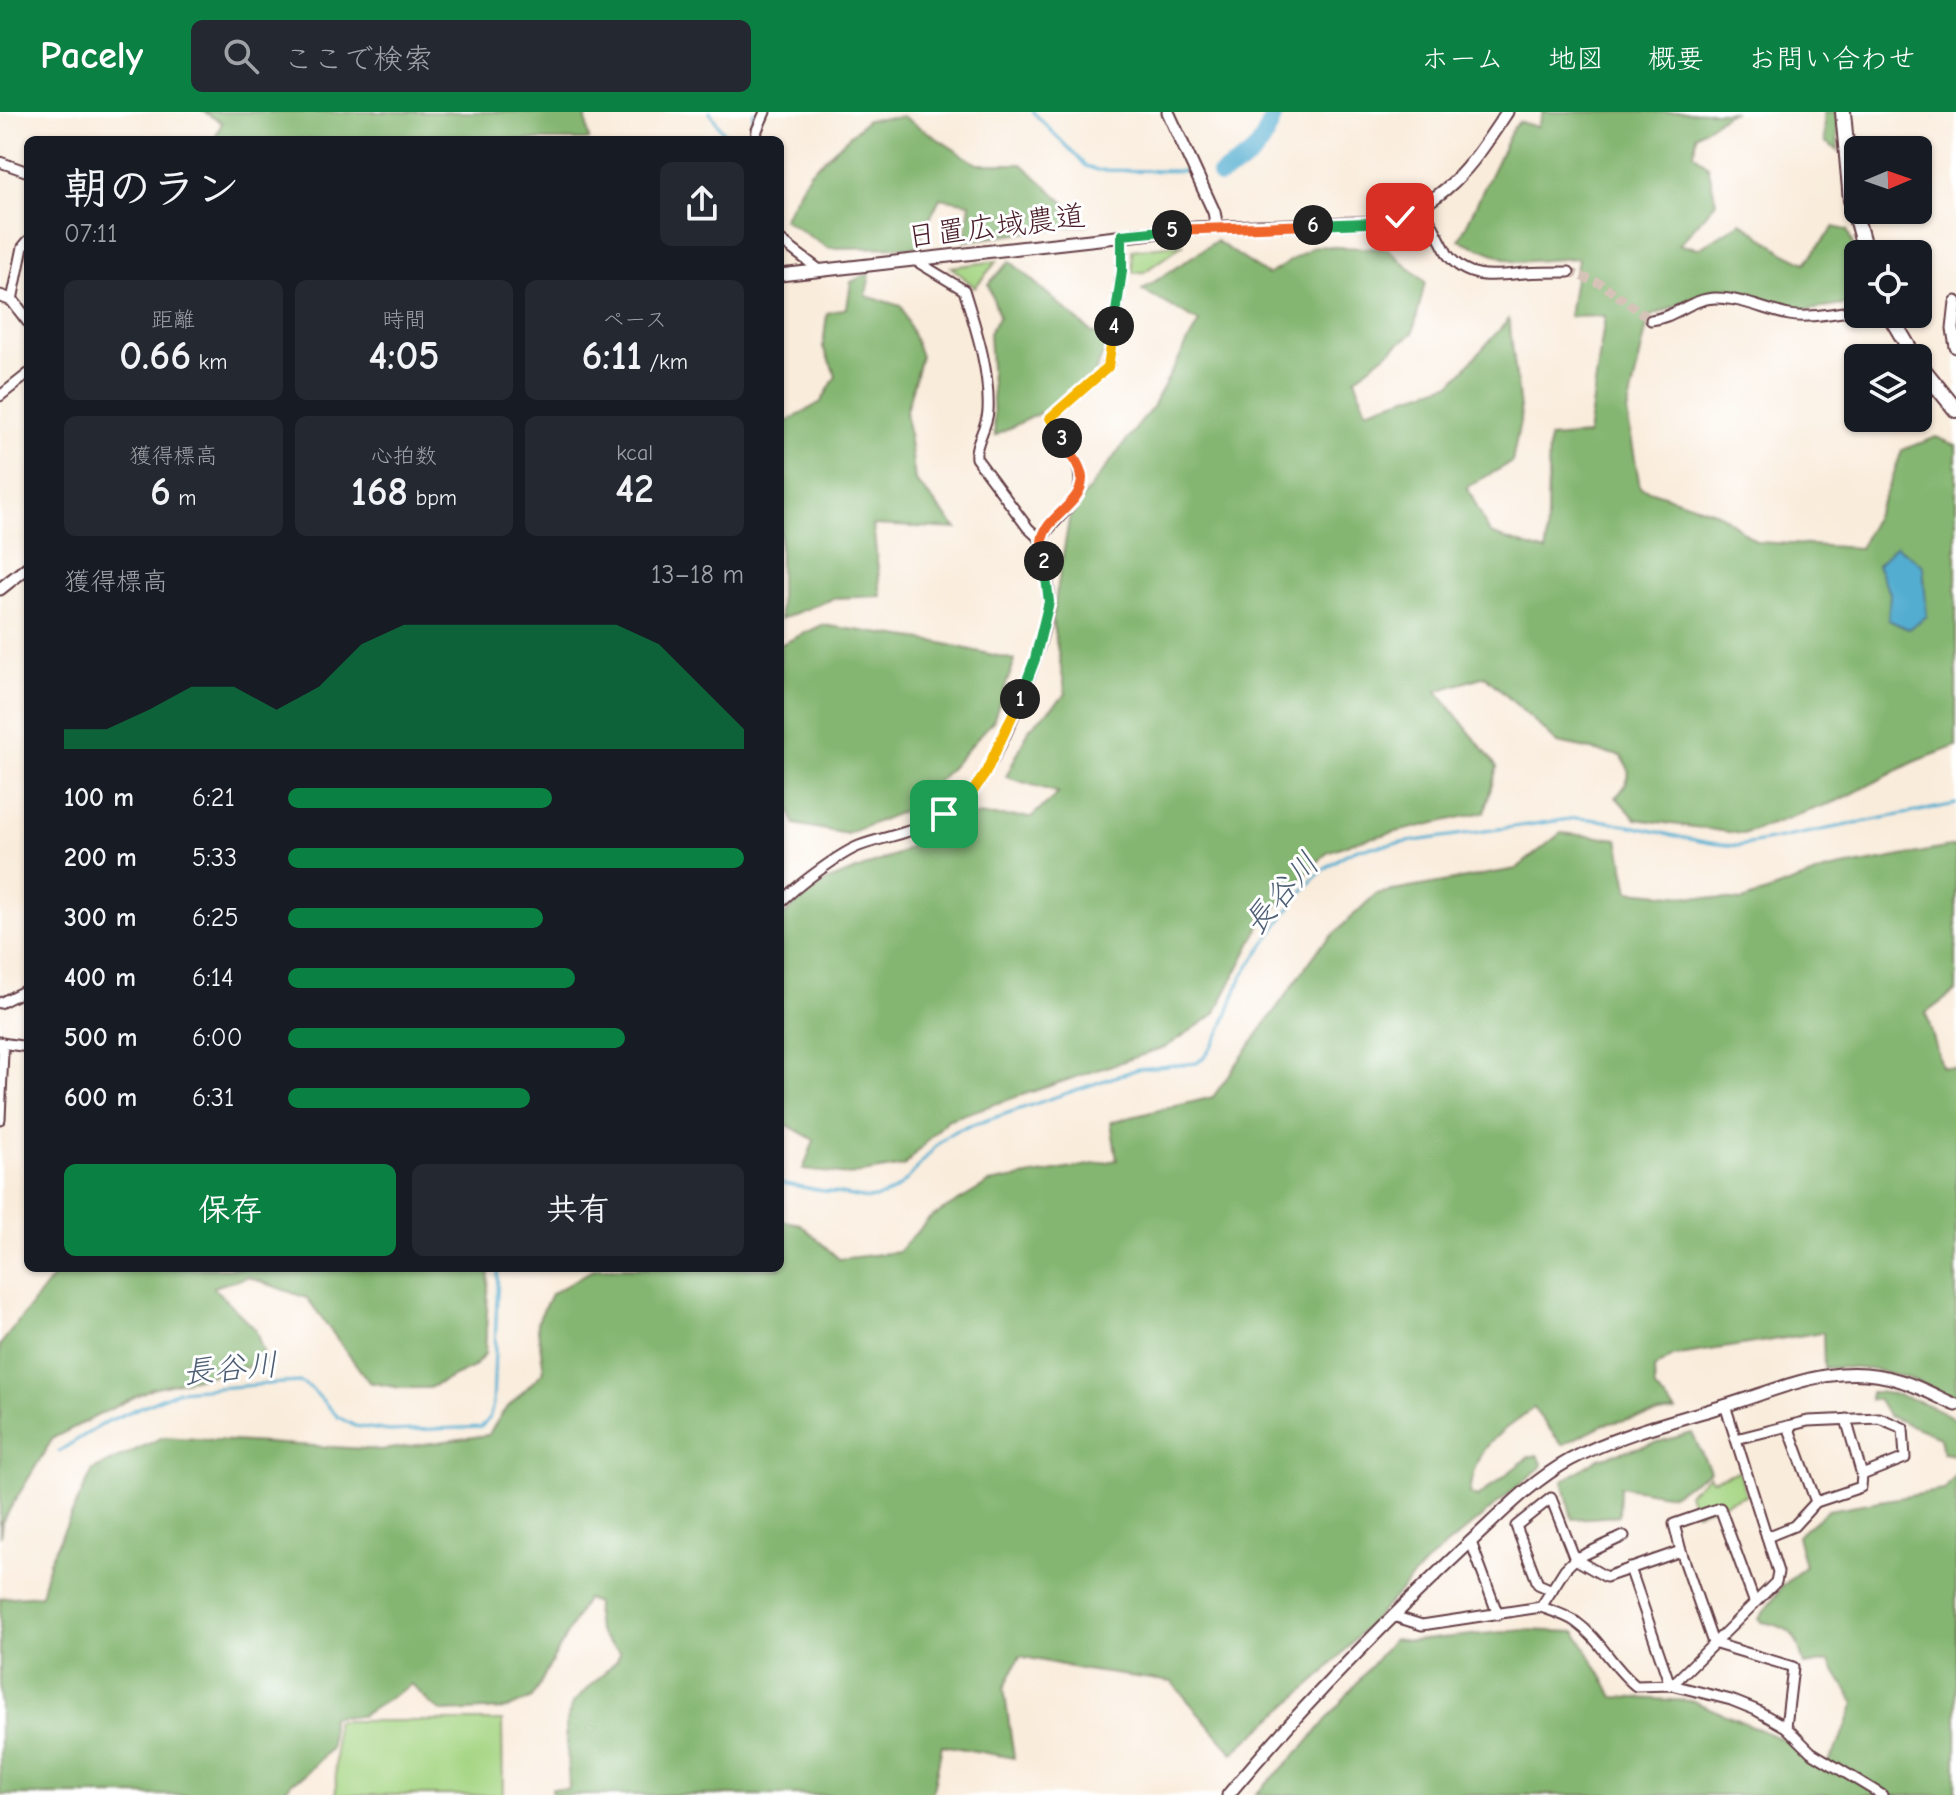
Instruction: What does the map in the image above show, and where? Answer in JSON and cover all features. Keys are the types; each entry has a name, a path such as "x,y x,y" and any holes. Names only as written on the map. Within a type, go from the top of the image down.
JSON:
{"main road":[{"path":"1843,112 1851,200 1862,240"},
{"path":"1932,380 1955,408"}],"street":[{"path":"756,136 765,112"},
{"path":"1168,112 1214,212 1217,227"},
{"name":"日置広域農道","path":"784,275 1122,235 1217,227 1380,222 1423,207 1462,176 1507,112"},
{"path":"0,162 24,171"},
{"path":"1423,207 1448,255 1467,271 1494,277 1569,272"},
{"path":"784,899 856,847 909,832 968,798 995,755 1017,708 1049,602 1041,540 1049,526 1074,501 1082,480 1079,467 1050,418 1108,367 1122,271 1122,235"},
{"path":"784,243 821,271"},
{"path":"24,246 6,298 24,317"},
{"path":"916,261 964,290 979,340 988,389 987,427 975,451 976,458 1028,528 1041,540"},
{"path":"1651,320 1661,319 1696,302 1717,298 1790,315 1844,311"},
{"path":"1956,302 1953,320 1956,347"},
{"path":"0,396 24,377"},
{"path":"0,589 24,570"},
{"path":"0,1003 24,991"},
{"path":"0,1119 1,1043 24,1046"},
{"path":"1228,1795 1290,1723 1393,1616 1505,1508 1547,1473 1570,1460 1648,1429 1823,1374 1854,1373 1900,1381 1956,1405"},
{"path":"1671,1685 1776,1582 1778,1572 1725,1405"},
{"path":"1736,1439 1808,1421 1879,1418 1903,1428 1905,1458 1862,1475"},
{"path":"1767,1537 1794,1526 1816,1502 1861,1487 1862,1475 1846,1419"},
{"path":"1788,1426 1816,1502"},
{"path":"1552,1590 1538,1584 1516,1526 1551,1498 1575,1559 1606,1577 1681,1551"},
{"path":"1713,1643 1674,1524 1720,1508 1754,1601"},
{"path":"1541,1607 1575,1559 1624,1536"},
{"path":"1471,1542 1498,1615"},
{"path":"1630,1568 1671,1685"},
{"path":"1393,1616 1422,1625 1541,1607 1574,1620 1620,1673 1636,1686 1671,1685 1731,1700 1786,1727 1811,1752 1882,1795"},
{"path":"1713,1643 1793,1667 1786,1727"}],"green space":[{"path":"204,112 585,112 588,136 216,136 222,123"},
{"path":"1543,112 1735,112 1696,135 1694,154 1708,166 1716,202 1679,245 1700,248 1741,222 1805,263 1834,227 1847,230 1851,240 1844,240 1844,305 1795,312 1760,299 1702,295 1649,317 1627,413 1640,487 1720,514 1757,542 1860,548 1891,482 1902,450 1936,437 1956,445 1956,746 1914,762 1840,800 1743,834 1636,819 1616,797 1624,787 1629,772 1621,756 1558,743 1485,676 1437,691 1497,767 1484,812 1357,841 1327,852 1262,922 1215,1014 1166,1047 947,1120 904,1166 849,1175 803,1170 814,1140 784,1123 784,915 823,883 897,854 964,815 1031,817 1059,793 1006,777 1030,728 1066,694 1052,620 1070,514 1151,409 1199,322 1142,290 1216,241 1268,275 1314,246 1388,249 1425,282 1413,333 1355,378 1366,410 1452,383 1509,319 1521,417 1512,462 1467,487 1490,534 1546,552 1549,438 1588,435 1605,316 1569,317 1578,258 1515,262 1459,240 1513,128 1519,122 1537,127"},
{"path":"1824,112 1837,112 1838,150 1825,142"},
{"path":"904,117 977,164 1022,164 1088,224 965,241 970,203 940,198 916,247 828,248 784,217 810,172 867,120"},
{"path":"1184,244 1144,272 1133,273 1132,250"},
{"path":"997,261 975,287 951,267"},
{"path":"1010,261 1092,333 1111,337 1086,393 995,436 989,333 999,316 988,284"},
{"path":"870,273 866,296 901,306 921,356 906,411 915,480 957,529 873,525 881,596 835,598 784,617 784,423 821,402 836,376 823,347 827,313 847,308 851,282"},
{"path":"822,625 937,642 1015,660 993,721 948,771 911,808 847,834 795,824 784,795 784,643"},
{"path":"1561,833 1618,839 1629,891 1742,901 1827,870 1956,846 1956,991 1926,1013 1942,1067 1956,1069 1956,1399 1923,1384 1877,1370 1824,1368 1823,1332 1673,1356 1654,1369 1655,1389 1676,1411 1604,1424 1562,1445 1533,1408 1499,1434 1483,1452 1470,1494 1477,1497 1529,1457 1537,1455 1541,1467 1426,1563 1321,1676 1233,1753 1172,1682 1085,1670 1020,1656 1004,1688 1014,1758 942,1745 932,1795 552,1795 552,1788 569,1789 566,1723 573,1703 617,1660 620,1652 599,1632 596,1603 586,1599 532,1698 507,1709 443,1712 430,1704 412,1684 361,1716 331,1717 331,1748 305,1775 292,1782 282,1795 0,1795 0,1598 41,1595 50,1559 93,1470 163,1437 382,1450 488,1435 504,1411 544,1371 537,1323 551,1294 589,1272 784,1272 784,1221 800,1224 839,1259 898,1252 930,1218 989,1183 1117,1160 1111,1122 1213,1097 1321,946 1376,894 1516,869"},
{"path":"57,1272 489,1272 485,1354 474,1367 429,1388 400,1388 369,1382 307,1298 248,1277 213,1287 255,1329 267,1363 152,1388 53,1438 2,1522 0,1537 0,1345"},
{"path":"1870,1392 1914,1400 1956,1419 1956,1455 1943,1453 1940,1437 1889,1416 1878,1400 1870,1400"},
{"path":"1692,1433 1710,1471 1671,1495 1620,1486 1619,1516 1572,1519 1563,1481 1599,1458"},
{"path":"1739,1471 1746,1495 1696,1513 1688,1493 1709,1475 1712,1480"},
{"path":"1956,1475 1956,1795 1255,1795 1304,1747 1393,1639 1411,1641 1524,1630 1576,1632 1614,1697 1693,1701 1789,1742 1825,1767 1841,1740 1855,1703 1829,1661 1804,1665 1792,1634 1759,1619 1782,1587 1805,1566 1797,1536 1828,1510 1944,1490"},
{"path":"335,1721 502,1721 503,1795 336,1795"}],"water":[{"path":"1896,545 1923,566 1927,616 1908,629 1888,620 1890,593 1877,565"}],"waterway":[{"path":"710,112 725,136"},
{"path":"751,136 754,112"},
{"path":"1033,112 1086,166 1097,170 1183,171"},
{"path":"1220,175 1256,150 1275,112"},
{"name":"長谷川","path":"784,1184 868,1199 883,1196 905,1181 933,1149 955,1131 1138,1069 1197,1063 1218,1036 1245,972 1293,903 1329,866 1358,849 1577,818 1739,846 1956,804"},
{"name":"長谷川","path":"59,1451 106,1422 178,1391 282,1383 300,1382 311,1388 338,1417 355,1426 389,1431 481,1427 489,1419 493,1404 498,1272"}],"tunnel":[{"path":"1569,272 1602,284 1651,320"}],"route":[{"path":"944,814 968,798 985,774 1017,708 1035,659 1049,602 1041,540 1049,526 1074,501 1082,480 1079,467 1050,418 1108,367 1122,271 1122,235 1196,228 1367,223 1400,217"}]}
